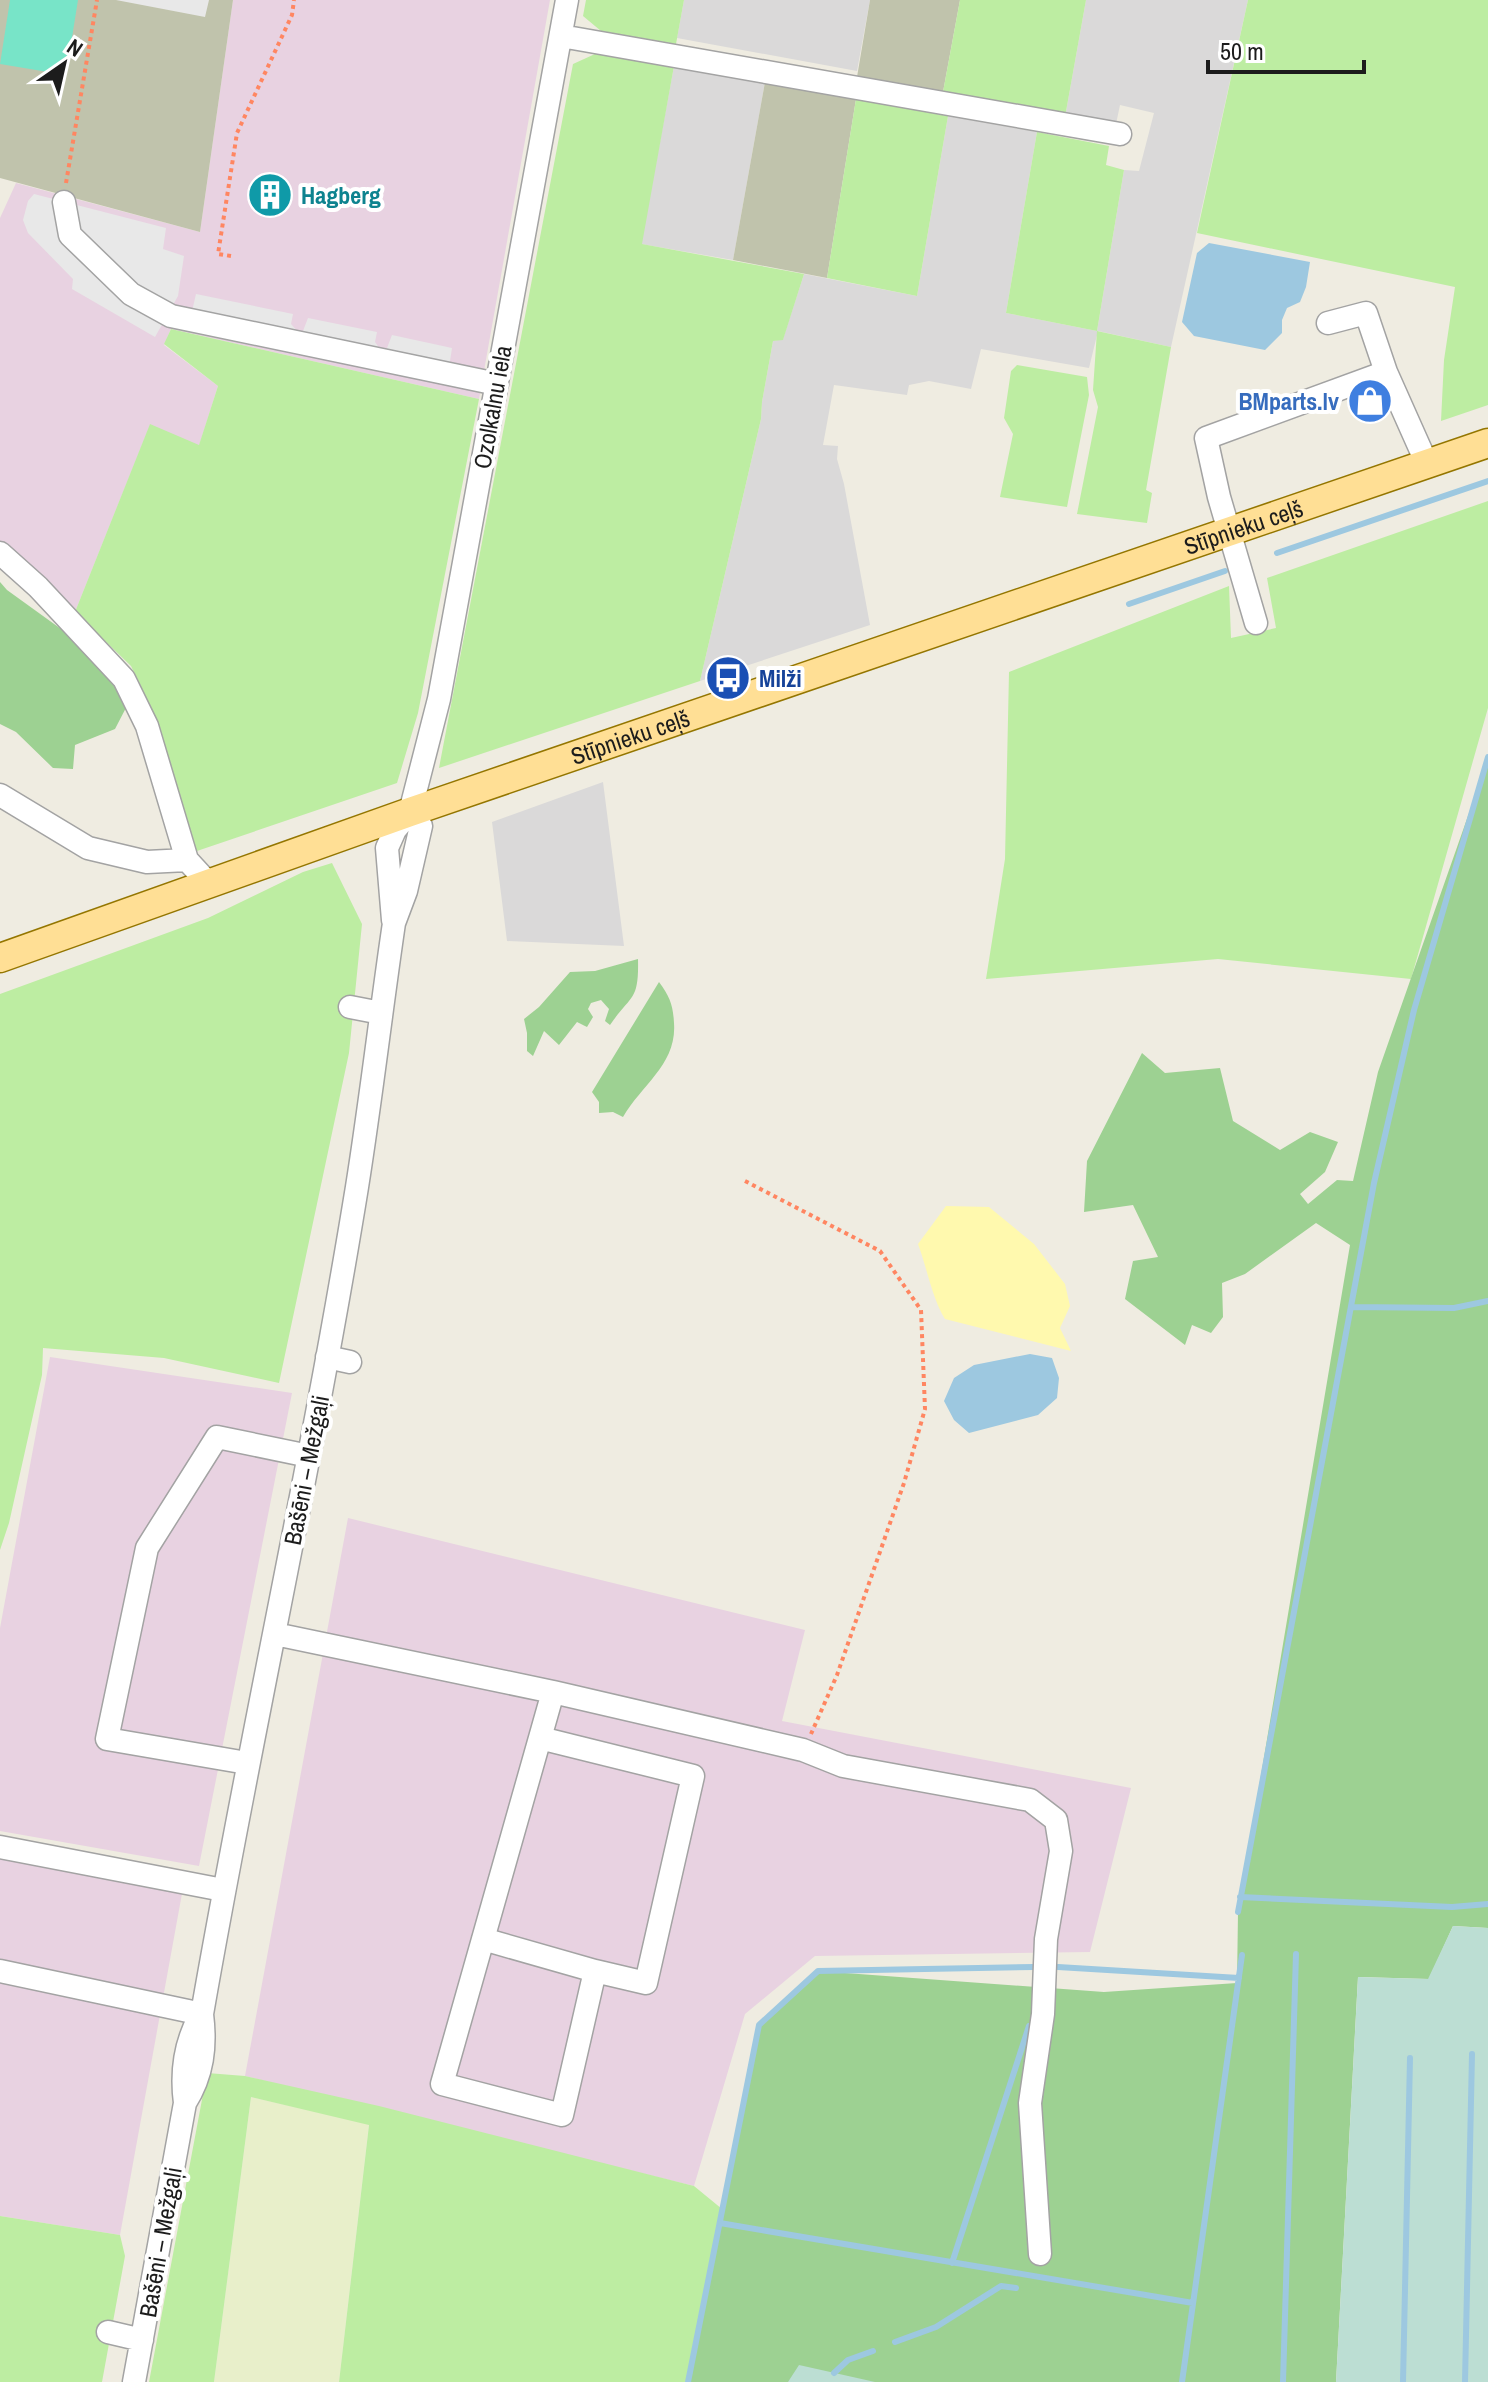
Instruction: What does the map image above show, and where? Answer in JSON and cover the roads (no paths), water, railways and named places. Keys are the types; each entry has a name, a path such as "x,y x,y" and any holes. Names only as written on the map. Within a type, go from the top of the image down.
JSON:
{"main road":[{"name":"Stīpnieku ceļš","path":"0,958 410,812 1488,443"}],"street":[{"name":"Ozolkalnu iela","path":"410,812 439,699 567,0"},
{"path":"561,36 1120,134"},
{"path":"64,202 70,235 131,294 171,316 497,384"},
{"path":"1328,323 1366,313 1386,372 1427,464"},
{"path":"1256,623 1229,533 1206,438 1386,372"},
{"path":"0,553 38,587 124,679 147,726 187,860 210,885"},
{"path":"6,805 88,848 147,862 187,860"},
{"name":"Bašēni – Mežgaļi","path":"134,2382 185,2103 195,2088 203,2059 205,2035 202,2014 223,1890 327,1357 357,1185 394,923 406,891 421,826 410,812"},
{"path":"350,1007 381,1013"},
{"path":"327,1357 350,1362"},
{"path":"247,1763 107,1739 147,1548 217,1437 309,1456"},
{"path":"275,1634 553,1692 803,1750 843,1766 1030,1800 1056,1820 1061,1851 1046,1939 1043,2014 1030,2103 1040,2254"},
{"path":"553,1692 442,2084 562,2115 595,1971"},
{"path":"483,1939 646,1983 693,1776 540,1738"},
{"path":"0,1847 223,1890"},
{"path":"0,1971 202,2014"},
{"path":"108,2332 142,2340"}],"waterway":[{"path":"1277,553 1488,481"},
{"path":"1129,604 1225,571"},
{"path":"1238,1912 1374,1183 1414,1010 1488,757"},
{"path":"1351,1307 1454,1308 1488,1301"},
{"path":"1240,1897 1452,1907 1488,1904"},
{"path":"1283,2382 1296,1954"},
{"path":"1182,2382 1242,1955"},
{"path":"688,2382 759,2025 818,1971 1034,1967"},
{"path":"1058,1967 1239,1978"},
{"path":"952,2263 1029,2026"},
{"path":"1465,2382 1472,2054"},
{"path":"1403,2382 1410,2058"},
{"path":"720,2223 1193,2303"},
{"path":"895,2342 936,2327 1001,2286 1016,2288"},
{"path":"834,2373 848,2360 873,2351"}],"place":[{"name":"Hagberg","path":"270,195"},
{"name":"BMparts.lv","path":"1370,401"},
{"name":"Milži","path":"728,678"}]}
